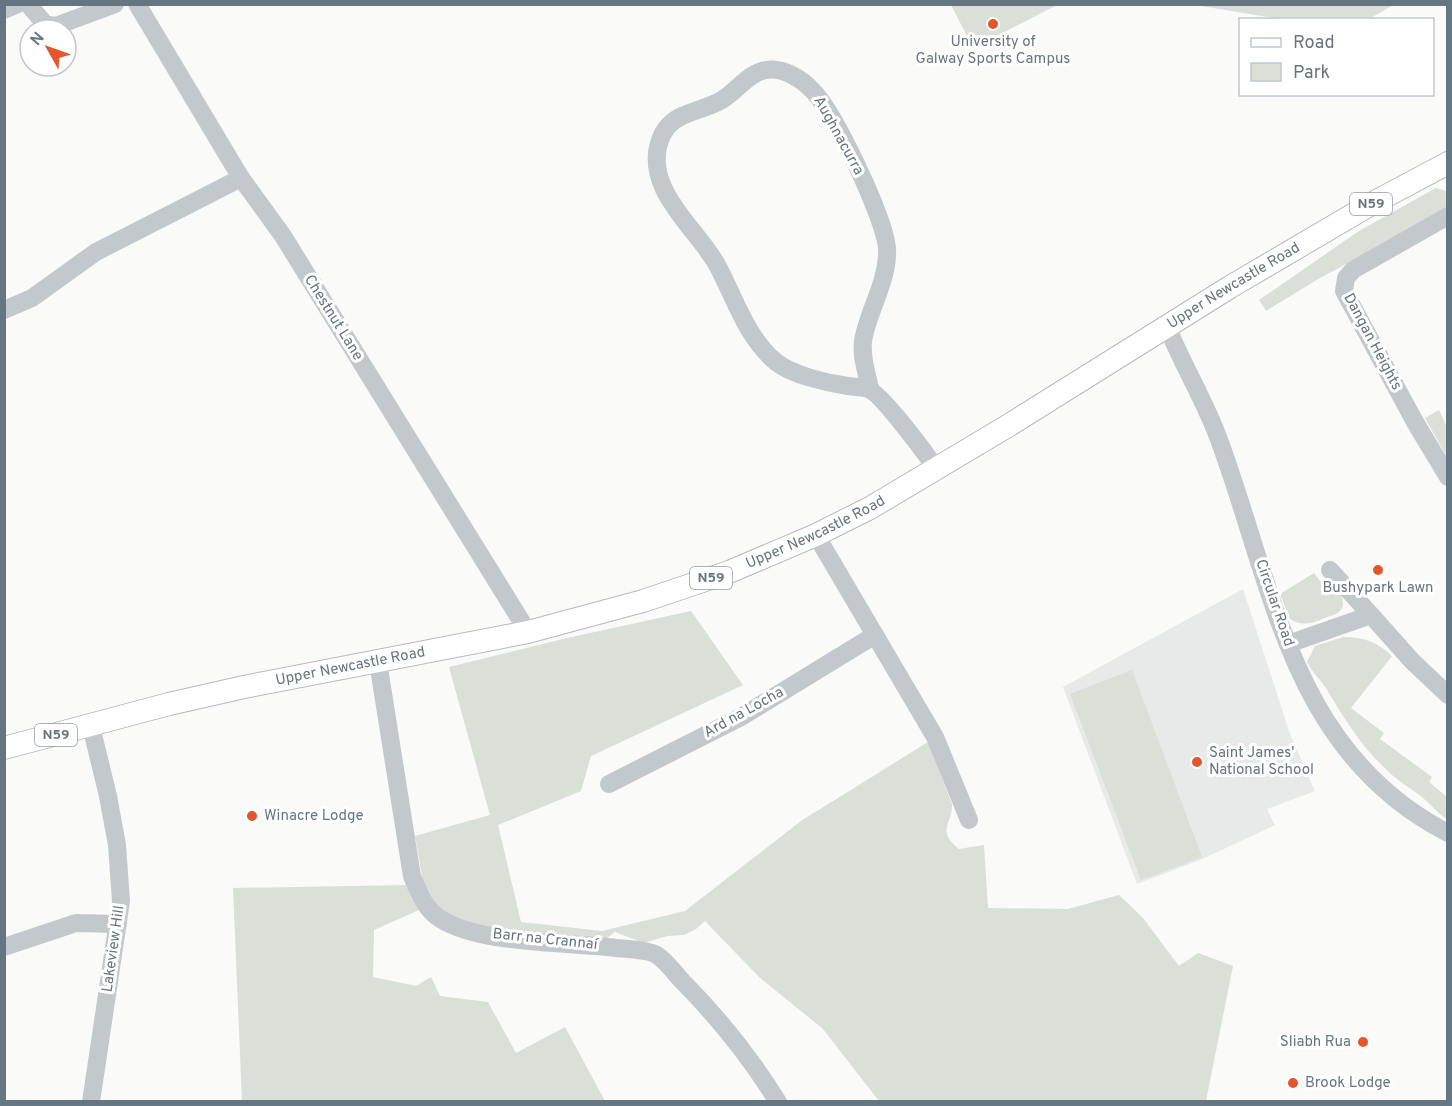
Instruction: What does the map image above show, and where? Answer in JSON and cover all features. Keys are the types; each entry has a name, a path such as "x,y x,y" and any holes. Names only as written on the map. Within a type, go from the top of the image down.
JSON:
{"main road":[{"name":"Upper Newcastle Road","path":"4,748 169,704 244,687 528,632 643,602 729,572 846,521 936,470 1230,287 1373,203 1446,167"}],"street":[{"path":"4,10 18,4"},
{"path":"27,4 45,24 56,26 115,4"},
{"name":"Chestnut Lane","path":"137,4 241,178 283,236 528,632"},
{"name":"Aughnacurra","path":"770,70 785,73 816,93 851,155 883,226 887,250 882,277 863,341 863,360 870,389 830,383 790,370 769,355 749,333 716,263 671,202 661,182 657,153 661,137 669,125 684,116 723,100 760,72 770,70"},
{"path":"4,310 32,298 96,252 241,178"},
{"name":"Dangan Heights","path":"1448,216 1353,270 1346,278 1344,291 1414,422 1448,477"},
{"name":"Circular Road","path":"1167,326 1205,404 1218,437 1268,590 1300,676 1317,708 1328,726 1358,763 1382,787 1405,806 1448,833"},
{"path":"870,389 896,416 936,470"},
{"path":"816,535 935,737 969,820"},
{"path":"1330,570 1412,661 1448,695"},
{"path":"1288,644 1371,615"},
{"name":"Ard na Locha","path":"609,784 741,717 875,635"},
{"name":"Barr na Crannaí","path":"378,662 412,876 424,903 434,914 449,924 487,935 655,953 728,1030 750,1058 778,1101"},
{"name":"Lakeview Hill","path":"91,726 117,845 121,901 91,1101"},
{"path":"4,946 76,923 118,924"}],"shaded area":[{"name":"Saint James' National School","path":"1243,589 1290,734 1315,791 1267,809 1275,825 1200,860 1137,884 1063,687"}],"green space":[{"name":"University of Galway Sports Campus","path":"951,5 1057,5 973,48"},
{"path":"1195,5 1393,5 1371,18 1274,18"},
{"path":"1436,188 1446,191 1447,207 1444,211 1320,278 1266,311 1259,300 1359,231"},
{"path":"1439,410 1447,427 1447,457 1425,418"},
{"path":"1314,573 1320,581 1328,581 1345,595 1342,597 1342,608 1336,614 1313,622 1304,623 1290,619 1280,594"},
{"path":"691,611 743,685 591,756 581,791 498,825 521,922 602,931 685,911 801,821 928,742 952,804 947,827 948,837 959,849 984,845 988,908 1068,909 1119,895 1143,918 1179,966 1198,953 1233,966 1206,1101 879,1101 823,1029 759,977 705,921 684,935 667,936 644,943 615,932 603,941 538,937 466,923 437,909 423,881 415,836 490,815 449,667"},
{"path":"1343,637 1370,641 1392,656 1351,708 1384,733 1380,739 1432,777 1429,782 1447,797 1447,819 1394,777 1371,754 1309,666 1307,662 1315,646"},
{"path":"1132,670 1202,857 1141,880 1070,694"},
{"path":"408,885 411,898 419,910 374,930 373,977 416,986 431,977 440,996 488,1002 516,1053 565,1027 605,1101 242,1101 233,888"}],"place":[{"name":"University of Galway Sports Campus","path":"993,24"},
{"name":"Bushypark Lawn","path":"1378,570"},
{"name":"Saint James' National School","path":"1197,762"},
{"name":"Winacre Lodge","path":"252,816"},
{"name":"Sliabh Rua","path":"1363,1042"},
{"name":"Brook Lodge","path":"1293,1083"}]}
